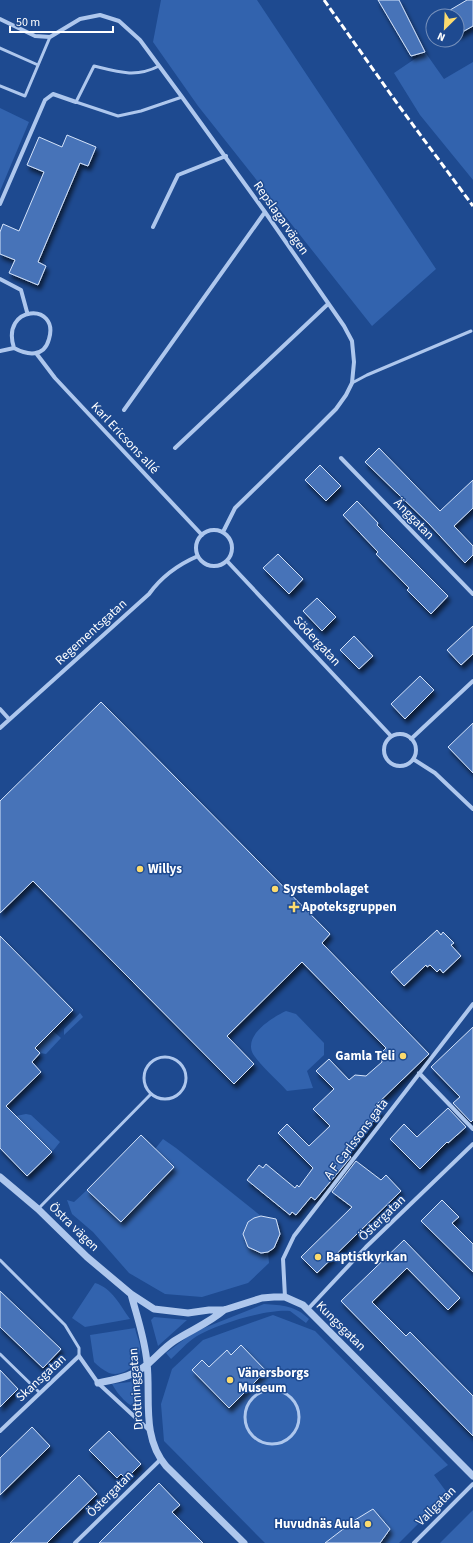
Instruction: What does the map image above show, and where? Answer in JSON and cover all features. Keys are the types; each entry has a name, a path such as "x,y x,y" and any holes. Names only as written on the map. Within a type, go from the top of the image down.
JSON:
{"street":[{"name":"Repslagarvägen","path":"50,37 80,19 100,15 119,21 140,40 226,156 352,341 354,371 352,383 336,409 235,508 223,532"},
{"path":"0,19 35,36 50,37"},
{"path":"0,204 45,100 53,94 76,102"},
{"path":"153,227 178,175 226,156"},
{"path":"124,410 265,212"},
{"path":"0,279 21,290 27,312"},
{"path":"175,448 328,304"},
{"path":"27,312 38,314 46,320 50,329 49,339 44,348 36,353 24,354 14,348 9,340 10,326 18,315 27,312"},
{"path":"0,351 14,348"},
{"name":"Karl Ericsons allé","path":"36,353 54,378 202,535"},
{"name":"Änggatan","path":"341,458 473,594"},
{"path":"212,530 223,532 228,536 232,545 232,552 227,561 220,565 212,566 204,563 198,556 197,545 202,535 212,530"},
{"name":"Regementsgatan","path":"0,728 149,594 164,576 184,562 198,556"},
{"name":"Södergatan","path":"227,561 391,736"},
{"path":"411,739 473,681"},
{"path":"0,709 9,719"},
{"path":"402,734 411,739 416,748 413,759 407,765 396,766 388,761 384,755 384,748 386,741 391,736 402,734"},
{"path":"413,759 435,774 473,809"},
{"name":"A F Carlssons gata","path":"285,1297 283,1259 294,1236 419,1072 473,1004"},
{"path":"419,1072 473,1129"},
{"name":"Östergatan","path":"308,1309 366,1247 473,1144"},
{"name":"Östra vägen","path":"0,1177 38,1209 87,1257 131,1294"},
{"name":"Kungsgatan","path":"131,1294 154,1309 167,1312 188,1313 209,1310 224,1310 262,1298 285,1297 303,1305 473,1476"},
{"name":"Drottninggatan","path":"131,1294 144,1340 148,1364 150,1430 152,1442 160,1460 244,1543"},
{"path":"98,1383 126,1378 148,1364 172,1342 194,1328 211,1321 224,1310"},
{"path":"79,1356 98,1383 150,1430"},
{"name":"Skansgatan","path":"0,1431 79,1356"},
{"name":"Östergatan","path":"75,1543 160,1460"},
{"name":"Vallgatan","path":"414,1543 473,1484"}],"lane":[{"path":"0,86 25,96 50,37"},
{"path":"0,48 38,65"},
{"path":"159,66 150,71 128,74 94,66 76,102 118,116 141,111 182,97"},
{"path":"352,383 471,331"},
{"path":"167,1057 179,1062 183,1067 186,1080 182,1092 170,1099 157,1098 152,1094 147,1090 144,1077 149,1065 154,1060 167,1057"},
{"path":"38,1209 152,1094"},
{"path":"0,1260 65,1325 79,1348 79,1356"},
{"path":"0,1354 40,1393"},
{"path":"267,1390 277,1390 286,1392 293,1398 298,1406 300,1416 295,1434 288,1440 279,1444 270,1444 254,1438 247,1427 245,1414 250,1402 258,1393 267,1390"}],"shaded area":[{"path":"161,0 257,0 436,269 372,326 198,106 153,42"},
{"path":"425,52 444,79 473,62 473,180 420,115 394,73"},
{"path":"0,108 29,122 0,191"},
{"path":"286,1011 296,1014 324,1043 324,1055 307,1071 313,1088 287,1091 253,1054 251,1047 252,1040 256,1034 267,1022"},
{"path":"80,1013 83,1017 64,1035 64,1029"},
{"path":"52,1030 61,1038 46,1054 40,1053 35,1048"},
{"path":"26,1114 31,1115 60,1142 52,1152 16,1116"},
{"path":"163,1139 261,1216 254,1218 249,1222 243,1235 244,1240 251,1249 259,1252 268,1252 269,1263 248,1283 202,1297 165,1294 129,1273 93,1232 72,1214 67,1200 74,1202 87,1190 121,1222 174,1167 155,1149"},
{"path":"95,1283 101,1285 111,1293 130,1319 85,1327 72,1318"},
{"path":"264,1304 294,1309 309,1319 306,1323 290,1311 268,1312 242,1318 206,1331 197,1336 171,1359 166,1353 194,1332"},
{"path":"273,1315 315,1331 448,1465 434,1475 448,1494 399,1543 265,1543 164,1441 161,1404 172,1369 203,1340"},
{"path":"154,1317 187,1320 158,1346 151,1320"},
{"path":"135,1328 140,1346 140,1352 135,1363 131,1367 126,1371 115,1374 107,1372 94,1362 90,1335"},
{"path":"140,1376 140,1410 131,1406 124,1400 112,1384 130,1382 135,1377"},
{"path":"473,1510 473,1543 440,1543"}],"building":[{"path":"378,0 399,0 425,52 411,56"},
{"path":"467,0 473,0 473,26 465,30 465,8 454,8"},
{"path":"67,135 96,147 88,166 80,163 38,262 46,266 38,285 9,273 15,260 0,254 0,232 3,224 19,231 44,172 27,165 39,137 62,147"},
{"path":"379,448 440,511 473,480 473,508 454,526 473,546 473,555 465,563 429,524 365,462"},
{"path":"320,465 341,486 326,501 305,480"},
{"path":"357,501 378,523 377,525 448,596 431,614 407,590 409,588 376,554 378,552 343,515"},
{"path":"278,554 303,579 289,594 263,568"},
{"path":"317,598 336,617 322,631 303,611"},
{"path":"473,626 473,654 461,665 447,650"},
{"path":"354,636 373,656 359,669 340,650"},
{"path":"420,676 434,690 405,719 391,704"},
{"path":"101,702 330,934 322,943 429,1054 375,1106 381,1113 369,1126 348,1155 351,1157 315,1200 311,1197 296,1215 292,1212 290,1215 247,1180 259,1165 263,1168 266,1164 295,1188 297,1185 299,1187 313,1168 278,1133 287,1124 309,1146 330,1126 313,1109 334,1089 316,1071 329,1059 349,1080 355,1075 366,1076 382,1062 381,1053 386,1048 302,962 227,1036 254,1064 234,1084 33,881 0,913 0,801"},
{"path":"473,723 473,773 448,747"},
{"path":"437,930 441,935 443,932 454,943 451,945 461,956 443,973 440,969 437,972 430,965 427,967 426,965 404,986 391,972"},
{"path":"0,936 73,1010 35,1048 40,1053 32,1062 41,1072 6,1106 52,1152 27,1176 0,1148"},
{"path":"473,1027 473,1120 471,1122 453,1103 460,1097 431,1067"},
{"path":"448,1108 466,1127 448,1143 447,1142 420,1169 390,1139 404,1124 417,1137"},
{"path":"141,1135 174,1167 121,1222 87,1190"},
{"path":"356,1161 381,1180 386,1175 401,1191 317,1273 301,1257 352,1207 332,1192"},
{"path":"442,1200 459,1217 452,1223 473,1244 473,1272 421,1221"},
{"path":"261,1216 276,1219 280,1234 274,1248 268,1252 261,1253 248,1247 243,1234 248,1222"},
{"path":"404,1240 460,1298 448,1310 407,1268 372,1302 406,1336 410,1332 473,1396 473,1436 341,1301"},
{"path":"0,1291 61,1349 43,1368 0,1327"},
{"name":"Vänersborgs Museum","path":"241,1345 266,1371 229,1408 192,1370 202,1360 209,1367 227,1350 231,1355"},
{"path":"0,1370 18,1389 0,1407"},
{"path":"32,1427 50,1446 0,1495 0,1458"},
{"path":"109,1431 141,1464 126,1479 121,1474 117,1478 89,1450"},
{"path":"79,1475 97,1494 47,1543 10,1543"},
{"path":"159,1483 180,1505 172,1512 203,1543 99,1543"},
{"name":"Huvudnäs Aula","path":"373,1509 390,1529 380,1543 325,1543 355,1520"}],"railway":[{"path":"324,0 399,106 473,206"}],"place":[{"name":"Willys","path":"140,869"},
{"name":"Systembolaget","path":"275,889"},
{"name":"Apoteksgruppen","path":"294,907"},
{"name":"Gamla Teli","path":"403,1056"},
{"name":"Baptistkyrkan","path":"318,1257"},
{"name":"Vänersborgs Museum","path":"230,1380"},
{"name":"Huvudnäs Aula","path":"368,1524"}]}
